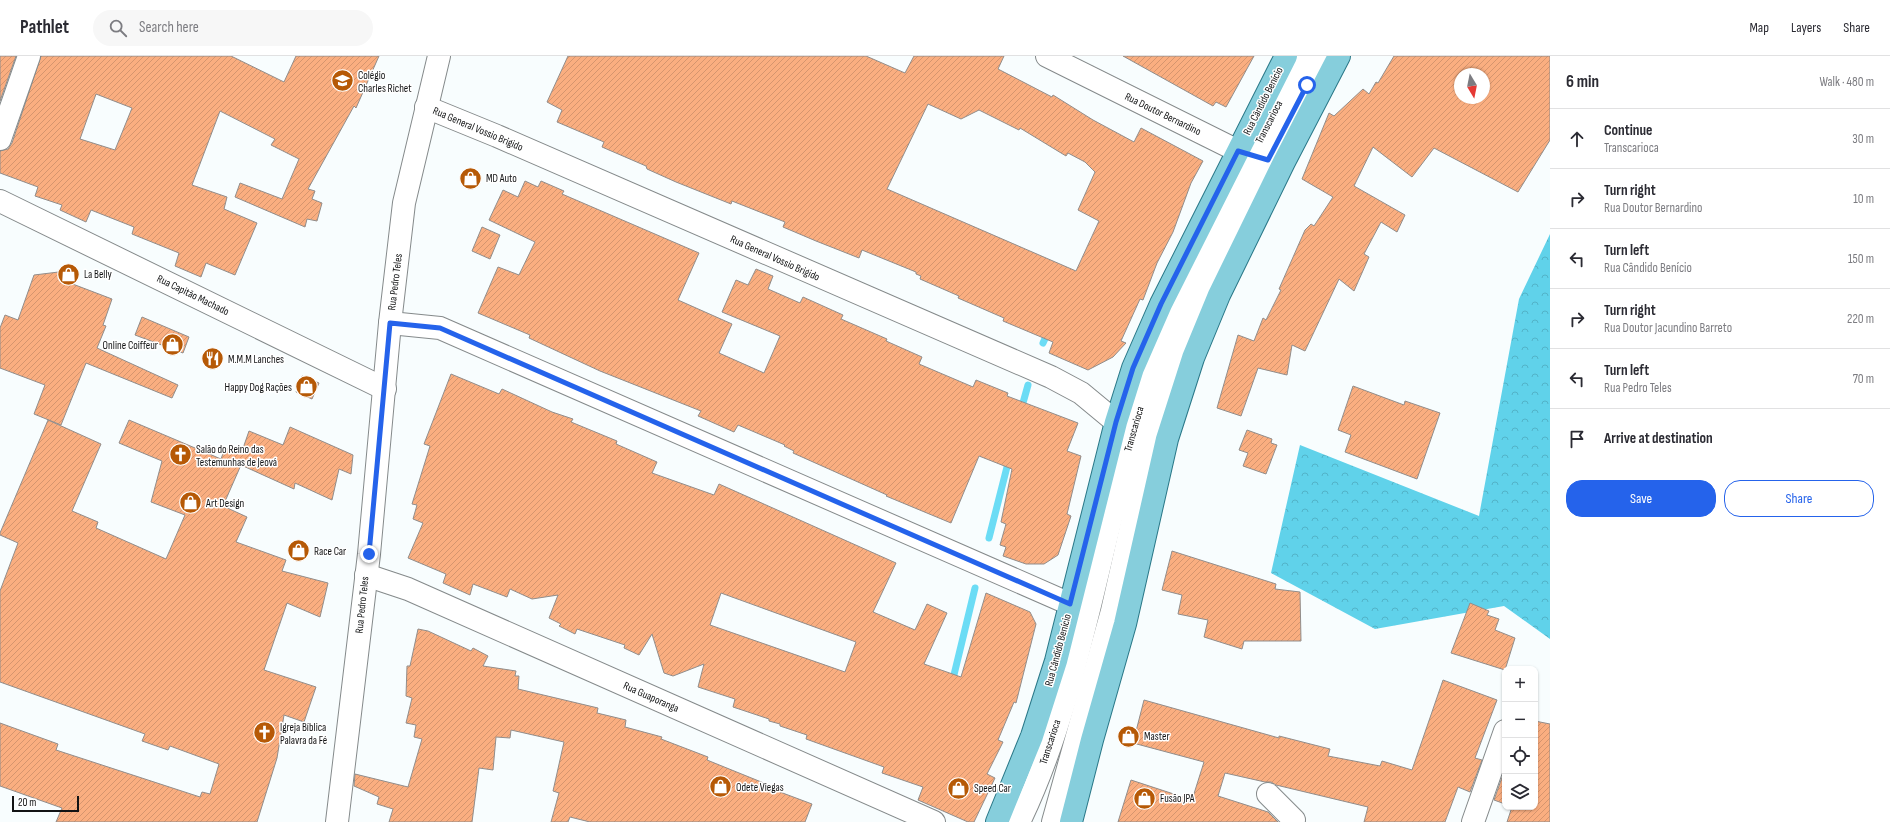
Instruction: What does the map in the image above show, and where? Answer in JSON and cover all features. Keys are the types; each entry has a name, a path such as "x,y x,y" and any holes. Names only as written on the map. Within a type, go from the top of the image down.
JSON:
{"main road":[{"name":"Rua Cândido Benício","path":"1071,822 1092,740 1125,624 1167,439 1193,358 1218,295 1260,157 1286,56"},
{"name":"Rua Cândido Benício","path":"998,822 1032,736 1056,661 1116,422 1133,368 1161,304 1260,157 1338,56"}],"street":[{"path":"0,138 29,56"},
{"name":"Rua Pedro Teles","path":"337,822 366,575 385,389 390,323 404,204 426,108 440,56"},
{"name":"Rua Doutor Bernardino","path":"1047,56 1076,63 1260,157"},
{"name":"Transcarioca","path":"1053,822 1112,611 1152,434 1180,352 1303,56"},
{"name":"Transcarioca","path":"1018,822 1034,791 1052,740 1074,666 1133,430 1151,375 1199,262 1236,184 1260,157 1322,56"},
{"name":"Rua General Vossio Brigido","path":"426,108 497,136 1051,377 1081,393 1116,422"},
{"name":"Rua Capitão Machado","path":"0,201 385,389"},
{"path":"390,323 440,328 1070,604"},
{"name":"Rua Guaporanga","path":"366,575 408,589 934,822"},
{"path":"1473,822 1503,738"},
{"path":"1268,794 1294,820"}],"green space":[{"path":"1550,234 1550,639 1504,606 1375,629 1271,573 1300,445 1479,516 1519,299"}],"building":[{"path":"0,56 16,56 0,101"},
{"path":"41,56 231,56 284,82 296,56 379,56 356,108 354,106 308,189 315,191 312,199 322,203 317,221 307,219 305,227 235,197 240,183 282,199 299,159 271,145 275,139 220,111 192,185 227,197 224,209 257,223 235,275 206,263 201,277 175,266 179,253 132,234 134,227 91,210 86,222 60,210 62,205 35,196 38,187 0,173 0,151 8,149 12,143","holes":["96,94 132,108 115,150 80,139"]},
{"path":"568,56 866,56 905,73 914,56 1004,56 998,69 1052,97 1053,95 1093,120 1134,142 1141,128 1203,161 1191,183 1173,232 1157,263 1143,300 1140,299 1121,341 1126,343 1113,357 1088,370 1049,353 1053,342 1003,321 1004,318 958,298 959,296 920,279 921,276 916,274 916,272 862,250 859,258 816,241 783,227 785,222 732,201 731,204 676,182 647,169 646,166 602,147 604,142 557,122 562,110 547,102","holes":["928,104 961,119 979,110 1019,130 1020,128 1066,156 1068,153 1085,162 1095,172 1078,210 1099,221 1076,271 887,189"]},
{"path":"1123,56 1254,56 1226,107 1216,102 1213,106"},
{"path":"1394,56 1550,56 1550,140 1518,192 1434,148 1412,177 1373,147 1354,186 1405,215 1397,232 1381,222 1364,254 1369,257 1354,291 1339,279 1305,351 1292,345 1287,375 1258,368 1241,416 1217,408 1238,335 1254,341 1263,318 1266,320 1281,290 1279,289 1305,230 1311,224 1314,226 1333,197 1302,179 1329,113 1334,116 1363,89 1369,94 1376,82 1378,83"},
{"path":"525,181 538,187 541,181 564,191 562,194 699,253 678,300 732,324 719,353 764,373 780,336 722,312 736,280 748,285 756,269 773,276 768,289 800,303 803,297 843,315 841,319 887,339 886,341 922,357 919,364 973,387 976,380 1008,393 1007,396 1078,423 1067,451 1081,456 1067,514 1071,516 1058,555 1044,564 1026,564 1003,556 1006,547 1000,545 1006,524 1001,522 1012,469 979,456 951,523 886,496 887,495 793,453 794,451 784,446 785,445 738,425 734,432 698,416 701,411 600,371 529,338 530,335 478,313 498,267 519,275 535,242 489,220 503,190 518,197"},
{"path":"482,227 500,235 490,259 472,251"},
{"path":"75,270 70,283 112,299 103,325 106,326 97,348 178,385 172,398 86,363 61,425 34,414 45,385 0,368 0,328 5,315 18,320 34,275"},
{"path":"142,317 189,337 183,353 135,335"},
{"path":"451,374 499,394 502,389 552,412 573,419 571,422 617,441 616,444 657,462 652,473 714,495 719,484 896,563 873,612 915,630 927,604 947,613 924,664 961,677 986,593 1030,612 1036,624 1016,703 1014,702 998,740 1003,742 987,774 995,778 974,822 968,822 918,800 923,787 882,773 884,767 806,739 807,735 780,726 780,724 769,721 769,719 733,707 735,699 698,687 704,664 673,676 664,673 652,634 639,655 624,648 625,645 577,629 575,634 559,626 561,624 549,618 558,595 532,599 510,589 507,597 473,584 470,595 443,583 446,574 408,558 423,523 413,519 417,505 412,504 430,446 424,444","holes":["721,593 856,642 845,672 710,625"]},
{"name":"Happy Dog Rações","path":"302,376 319,383 312,399 296,392"},
{"path":"1353,386 1404,405 1405,401 1440,413 1417,479 1345,452 1351,435 1338,430"},
{"path":"48,420 101,444 72,511 98,522 96,528 166,559 185,515 151,502 162,461 119,443 129,420 221,459 225,448 241,454 249,431 283,445 290,427 353,455 351,474 339,469 332,500 295,483 294,489 241,465 223,506 247,517 236,542 286,560 282,571 328,583 320,617 287,603 264,670 316,687 304,722 284,715 277,758 257,822 56,822 62,808 0,786 0,723 58,744 56,750 200,797 202,792 210,794 219,764 170,746 168,750 142,741 145,734 0,682 0,591 18,543 0,535 0,533"},
{"path":"1247,430 1272,439 1271,443 1277,445 1266,474 1243,466 1248,453 1239,450"},
{"path":"1172,551 1276,584 1275,589 1300,592 1301,641 1244,641 1242,649 1204,637 1208,620 1178,614 1182,595 1162,590"},
{"path":"1470,603 1489,611 1487,615 1499,619 1495,630 1515,638 1506,666 1502,666 1502,669 1451,653"},
{"path":"418,629 428,631 471,651 473,648 488,656 483,666 516,671 515,676 519,676 518,689 598,708 597,713 626,720 625,727 662,737 661,739 708,757 707,760 781,790 780,792 812,804 805,822 590,822 570,817 568,822 551,822 559,793 553,791 564,742 511,730 510,738 496,737 493,770 479,768 472,822 389,822 393,809 377,804 379,797 354,786 355,774 408,787 422,739 414,737 416,725 406,723 412,698 406,696 407,666 410,666"},
{"path":"1443,680 1497,700 1475,758 1482,760 1470,792 1458,787 1445,822 1364,822 1368,807 1276,785 1271,782 1225,773 1218,796 1268,812 1278,822 1118,822 1131,780 1192,800 1204,762 1133,743 1144,700 1279,738 1279,736 1330,749 1328,756 1380,766 1382,761 1412,770"},
{"path":"1538,722 1550,724 1550,822 1507,822 1511,810 1538,810"},
{"path":"1502,777 1502,803 1494,800"}],"waterway":[{"path":"1043,343 1049,330"},
{"path":"1021,410 1028,385"},
{"path":"989,538 1009,459"},
{"path":"952,683 975,588"}],"place":[{"name":"Colégio Charles Richet","path":"342,81"},
{"name":"MD Auto","path":"471,178"},
{"name":"La Belly","path":"69,274"},
{"name":"Online Coiffeur","path":"173,345"},
{"name":"M.M.M Lanches","path":"212,359"},
{"name":"Happy Dog Rações","path":"307,387"},
{"name":"Salão do Reino das Testemunhas de Jeová","path":"180,455"},
{"name":"Art Design","path":"191,503"},
{"name":"Race Car","path":"298,551"},
{"name":"Igreja Bíblica Palavra da Fé","path":"264,733"},
{"name":"Master","path":"1128,736"},
{"name":"Odete Viegas","path":"721,787"},
{"name":"Speed Car","path":"959,788"},
{"name":"Fusão JPA","path":"1145,798"}],"route":[{"path":"369,554 390,323 419,325 440,328 1070,604 1116,422 1133,368 1161,304 1238,151 1268,160 1307,85"}]}
